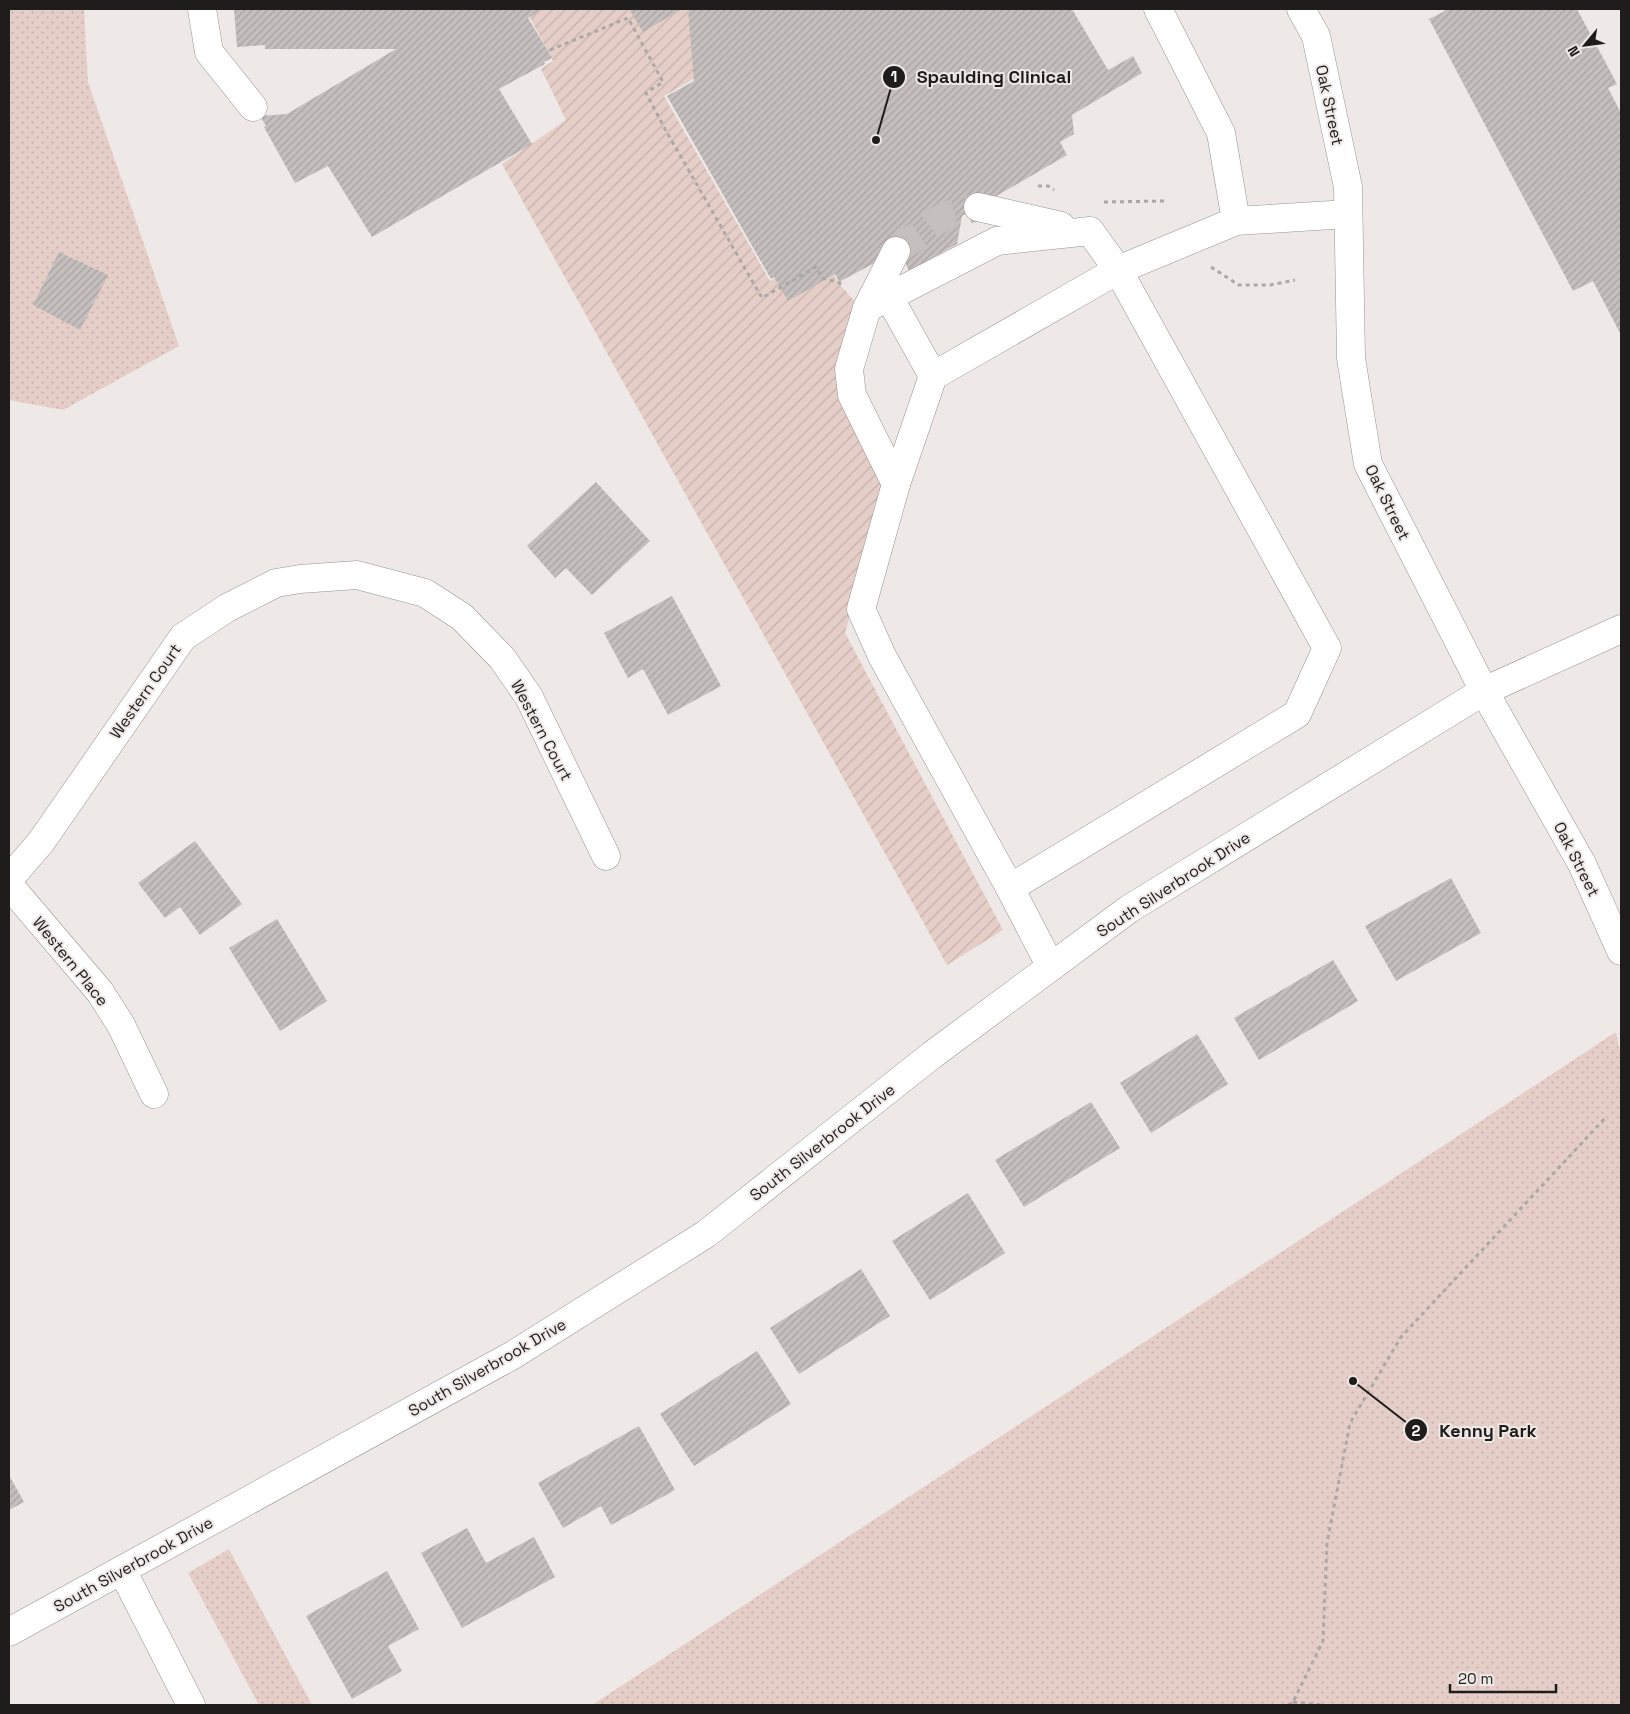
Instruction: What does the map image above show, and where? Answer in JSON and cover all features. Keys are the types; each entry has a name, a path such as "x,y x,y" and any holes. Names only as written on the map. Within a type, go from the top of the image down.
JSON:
{"street":[{"path":"202,9 209,52 253,107"},
{"path":"1158,9 1220,133 1236,221"},
{"name":"Oak Street","path":"1301,9 1316,36 1348,187 1351,358 1368,464 1484,691 1582,864 1621,950"},
{"path":"978,207 1090,231 1118,270 1327,648 1296,714 1010,888"},
{"path":"1050,967 1010,888 882,656 862,609 896,484 933,376 1118,270 1236,221 1348,214"},
{"path":"877,299 997,241 1090,231"},
{"path":"896,251 849,369 852,395 896,484"},
{"path":"877,299 933,376"},
{"name":"Western Court","path":"9,879 41,842 183,637 227,608 276,583 300,579 357,575 425,594 462,617 502,658 529,697 606,856"},
{"name":"South Silverbrook Drive","path":"9,1632 513,1355 706,1234 932,1056 1128,909 1484,691 1621,629"},
{"name":"Western Place","path":"9,885 100,992 121,1025 154,1094"},
{"path":"122,1570 191,1705"}],"path":[{"path":"550,50 628,18 663,82 646,93 665,130 762,298 816,267 822,278 877,299"},
{"path":"1188,241 1213,269 1239,285 1270,285 1295,280"},
{"path":"1288,1705 1293,1702 1323,1640 1327,1543 1350,1423 1401,1337 1607,1116"},
{"path":"1293,1702 1321,1705"}],"shaded area":[{"path":"9,9 84,9 88,82 179,346 63,410 9,400"},
{"path":"539,9 638,9 647,24 674,9 687,9 718,65 664,96 770,281 822,253 837,281 855,302 838,374 887,486 845,633 1003,930 947,965 502,164 566,120 541,69 553,61 528,14"},
{"path":"1616,1032 1621,1057 1621,1705 592,1705"},
{"path":"229,1549 312,1705 259,1705 188,1573"}],"building":[{"path":"234,9 542,9 528,18 552,58 544,62 545,64 499,89 532,144 372,237 328,166 295,183 264,127 266,126 260,116 287,114 396,49 265,49 265,45 237,47"},
{"path":"629,9 682,9 643,32"},
{"path":"688,9 1072,9 1108,70 1133,56 1142,73 1072,115 1074,134 1060,142 1067,155 962,216 957,244 909,271 899,250 839,282 835,274 788,301 774,277 771,279 667,96 694,81"},
{"path":"1444,9 1577,9 1617,84 1608,88 1621,113 1621,335 1593,281 1573,291 1429,19 1445,11"},
{"path":"59,252 108,275 80,330 33,305"},
{"path":"596,482 650,541 592,595 566,568 555,578 527,546"},
{"path":"672,596 721,686 668,715 643,669 628,678 604,633"},
{"path":"195,841 242,904 200,935 180,907 165,918 138,883"},
{"path":"1451,878 1481,933 1396,981 1365,926"},
{"path":"277,919 327,1001 280,1031 229,948"},
{"path":"1333,960 1358,1001 1259,1060 1234,1018"},
{"path":"1197,1034 1228,1084 1151,1133 1120,1083"},
{"path":"1091,1102 1120,1148 1024,1207 995,1160"},
{"path":"968,1193 1005,1253 930,1300 892,1241"},
{"path":"861,1269 890,1316 799,1374 770,1328"},
{"path":"757,1351 791,1404 694,1466 660,1414"},
{"path":"639,1426 675,1490 611,1525 601,1506 563,1528 538,1483"},
{"path":"9,1475 24,1502 9,1510"},
{"path":"467,1528 486,1563 534,1537 555,1577 462,1628 421,1553"},
{"path":"387,1571 419,1629 388,1646 402,1671 352,1699 306,1616"}],"tunnel":[{"path":"896,251 944,216 978,207"}],"place":[{"name":"Spaulding Clinical","path":"876,140"},
{"name":"Kenny Park","path":"1353,1381"}]}
